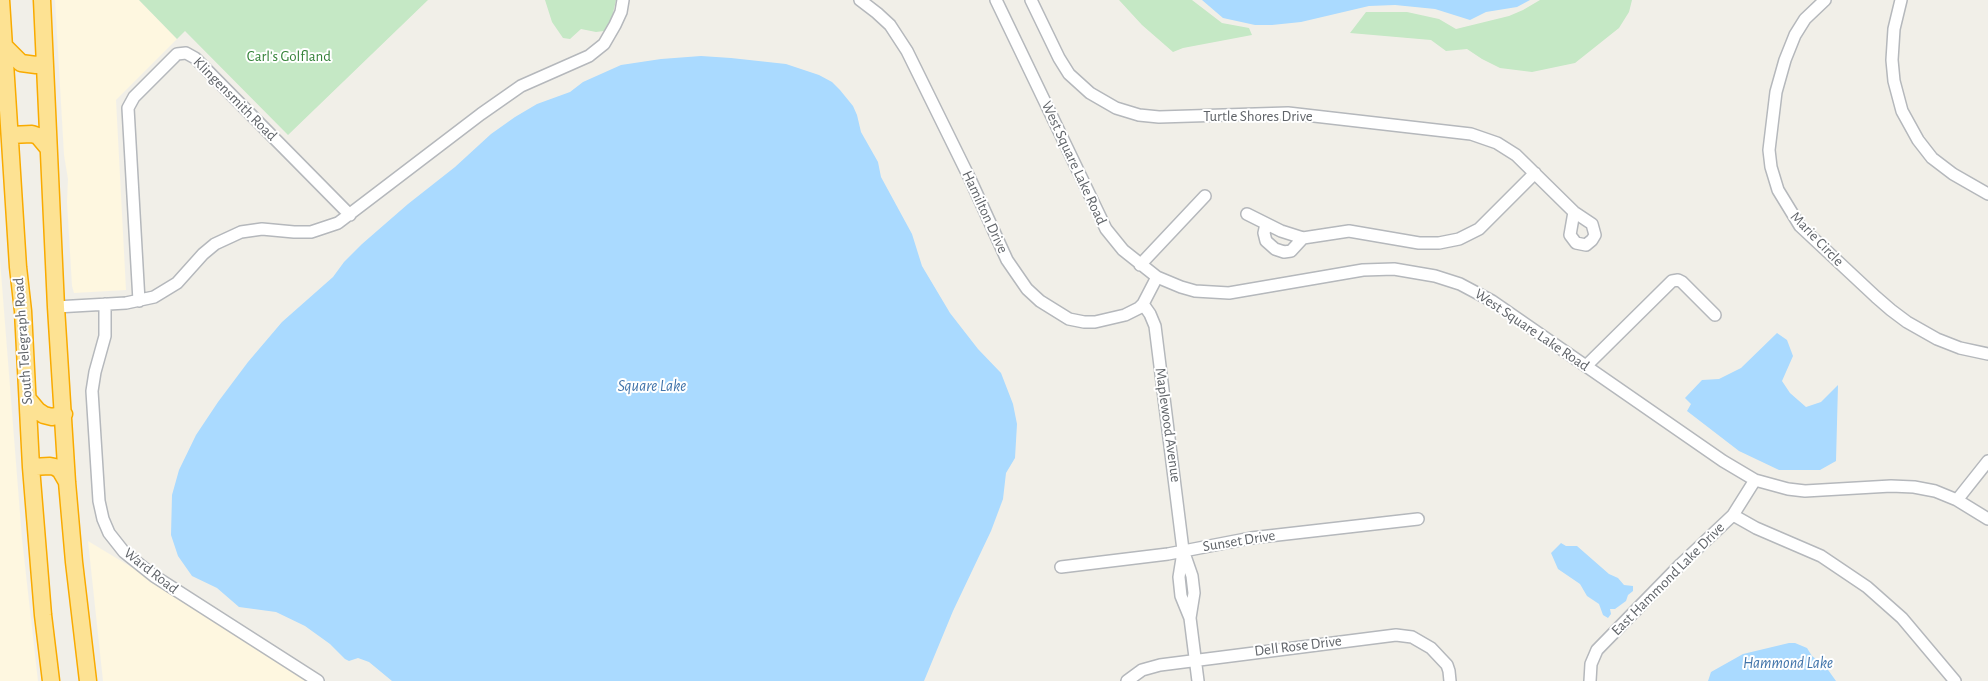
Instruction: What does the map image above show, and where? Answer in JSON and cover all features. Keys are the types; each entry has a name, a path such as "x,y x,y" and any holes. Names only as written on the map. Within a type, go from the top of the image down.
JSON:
{"highway":[{"name":"South Telegraph Road","path":"1,0 4,46 5,135 28,399 31,467 43,615 51,681"},
{"path":"42,0 56,307 67,482 88,681"},
{"path":"4,46 21,63 36,65 44,63"},
{"path":"5,135 32,134 38,136 48,148"},
{"path":"28,399 44,415 52,417 64,414"},
{"path":"31,467 55,467 60,470 67,482"}],"street":[{"path":"56,307 139,301 154,297 174,286 209,248 232,235 245,231 262,229 294,232 314,231 331,226 350,215 481,114 521,86 589,56 604,44 616,25 623,0"},
{"name":"Hamilton Drive","path":"860,0 890,26 907,51 970,179 1007,260 1026,289 1053,311 1084,322 1095,322 1125,315 1143,304"},
{"name":"West Square Lake Road","path":"996,0 1101,221 1115,241 1140,265 1157,277 1196,291 1228,293 1363,270 1394,269 1448,280 1477,292 1722,461 1755,480 1788,489 1805,491 1891,486 1914,487 1957,500 1988,519"},
{"name":"Turtle Shores Drive","path":"1031,0 1059,58 1069,74 1090,93 1108,104 1123,110 1139,115 1158,117 1288,113 1461,132 1481,136 1516,155 1574,212"},
{"name":"Marie Circle","path":"1825,0 1805,19 1795,35 1785,60 1776,92 1769,150 1771,167 1778,190 1800,226 1891,310 1907,322 1937,339 1960,348 1988,354"},
{"path":"1901,0 1893,38 1892,70 1898,101 1906,120 1932,158 1953,174 1988,194"},
{"name":"Klingensmith Road","path":"139,301 128,108 134,97 177,54 186,54 195,58 350,215"},
{"path":"1247,214 1266,224 1303,238 1349,231 1419,243 1440,244 1479,229 1535,173"},
{"path":"1140,265 1205,196"},
{"path":"1266,224 1264,233 1266,241 1275,249 1284,252 1291,250 1303,238"},
{"path":"1143,304 1157,277"},
{"path":"1586,366 1672,281 1678,280 1682,282 1715,315"},
{"name":"Ward Road","path":"106,304 105,336 94,376 92,391 99,501 103,519 109,533 124,552 154,576 318,681"},
{"name":"Maplewood Avenue","path":"1143,304 1155,326 1183,550 1179,577 1181,596 1190,618 1198,681"},
{"path":"1957,500 1988,461"},
{"name":"East Hammond Lake Drive","path":"1590,681 1591,664 1597,650 1733,514 1755,480"},
{"path":"1733,514 1756,528 1820,556 1867,587 1902,618 1955,681"},
{"name":"Sunset Drive","path":"1061,567 1168,554 1251,538 1418,519"},
{"name":"Dell Rose Drive","path":"1127,681 1148,668 1196,660 1396,635 1412,637 1431,648 1447,665 1450,681"}],"shaded area":[{"path":"55,0 139,0 177,39 116,100 126,290 74,293 72,286 67,202 68,179 64,155"},
{"path":"0,260 22,539 38,681 0,681"},
{"path":"88,541 194,605 310,681 103,681"}],"green space":[{"name":"Carl's Golfland","path":"139,0 428,0 288,135 185,31 177,39"},
{"path":"545,0 616,0 611,22 604,31 596,32 581,29 570,39 563,38 552,22"},
{"path":"1119,0 1192,0 1222,23 1249,28 1252,35 1183,48 1173,52 1142,25"},
{"path":"1540,0 1632,0 1629,12 1619,28 1575,63 1532,72 1500,68 1467,49 1446,51 1431,40 1350,33 1366,12 1407,12 1439,19 1456,29 1509,16"}],"water":[{"path":"1202,0 1530,0 1517,7 1486,12 1470,20 1435,9 1395,5 1369,6 1301,22 1255,25 1223,18"},
{"name":"Square Lake","path":"701,56 786,64 819,75 832,82 840,90 853,106 861,132 878,162 881,177 912,234 922,266 950,313 978,349 1001,373 1013,404 1017,424 1015,458 1006,473 1003,499 991,531 953,611 924,681 392,681 369,662 358,658 349,661 345,659 330,644 305,626 276,612 239,607 217,588 192,576 178,556 171,535 172,495 179,470 196,435 218,402 248,362 282,322 333,277 344,262 362,244 455,167 491,134 515,117 537,104 570,92 583,82 621,65"},
{"path":"1777,333 1787,340 1793,356 1782,381 1790,393 1806,407 1821,402 1838,385 1836,461 1820,470 1779,470 1739,451 1687,411 1691,404 1685,398 1702,380 1719,379 1741,368"},
{"path":"1561,543 1566,546 1577,546 1609,574 1618,578 1624,585 1633,586 1633,591 1628,595 1626,601 1615,609 1610,609 1611,614 1608,618 1603,615 1599,604 1587,596 1580,584 1558,569 1551,553"},
{"name":"Hammond Lake","path":"1795,643 1807,648 1812,656 1826,667 1836,681 1708,681 1711,672 1743,654"}]}
